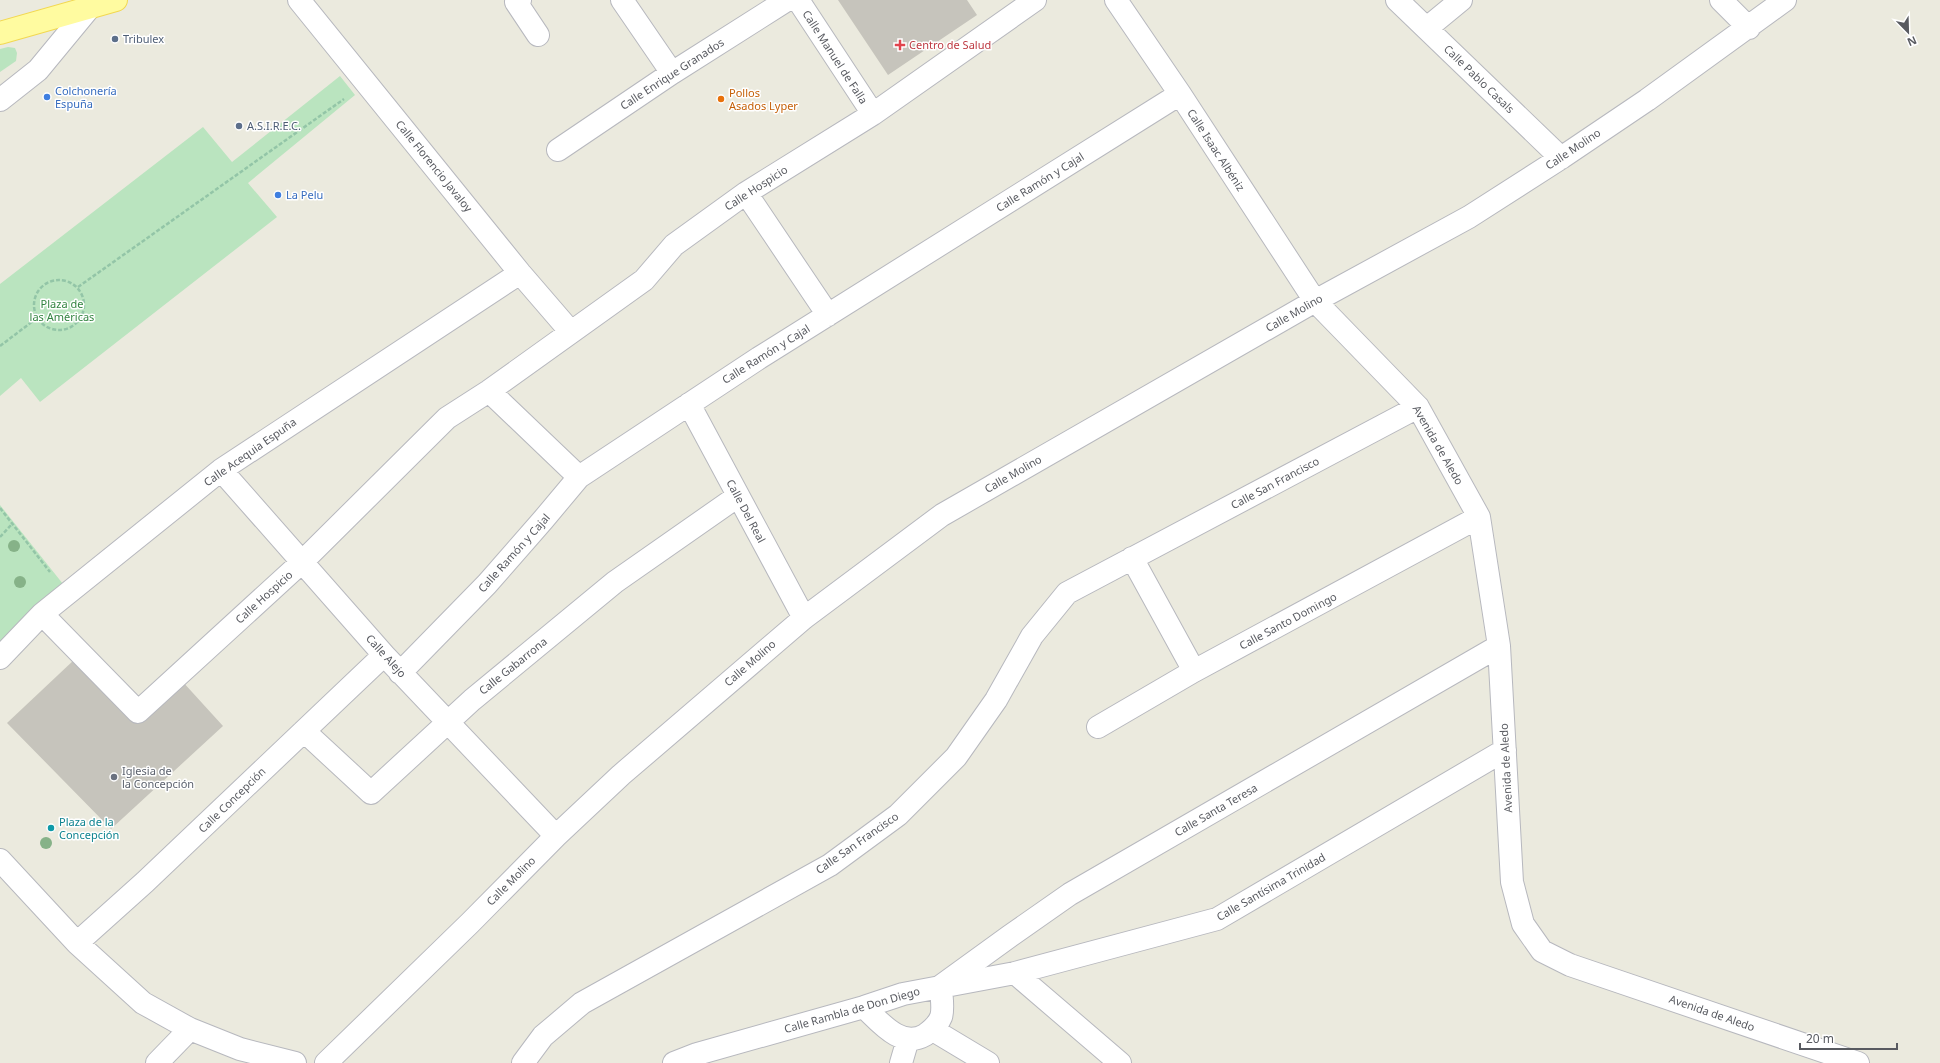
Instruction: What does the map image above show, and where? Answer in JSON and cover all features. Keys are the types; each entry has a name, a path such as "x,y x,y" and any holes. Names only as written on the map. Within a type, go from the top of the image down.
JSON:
{"main road":[{"path":"0,32 116,0"}],"street":[{"name":"Calle Florencio Javaloy","path":"299,0 520,273 570,331"},
{"path":"520,0 516,2 538,35"},
{"path":"622,0 672,73"},
{"name":"Calle Enrique Granados","path":"558,150 672,73 787,0"},
{"name":"Calle Manuel de Falla","path":"798,0 873,114"},
{"name":"Calle Hospicio","path":"42,614 138,712 302,562 447,418 489,391 570,331 644,280 674,245 746,193 873,114 1036,0"},
{"name":"Calle Isaac Albéniz","path":"1116,0 1180,94 1315,300"},
{"name":"Calle Pablo Casals","path":"1397,0 1561,158"},
{"path":"1427,28 1461,0"},
{"path":"1721,0 1749,28"},
{"name":"Calle Molino","path":"326,1063 470,923 556,836 621,775 804,618 942,515 1315,300 1469,217 1561,158 1749,28 1785,0"},
{"path":"0,100 38,70 90,7"},
{"name":"Calle Ramón y Cajal","path":"400,672 487,584 544,520 579,477 689,404 828,315 1180,94"},
{"path":"746,193 828,315"},
{"name":"Calle Acequia Espuña","path":"0,658 42,614 221,470 520,273"},
{"name":"Avenida de Aledo","path":"1315,300 1418,407 1479,517 1498,646 1512,882 1523,924 1542,951 1570,965 1858,1063"},
{"path":"489,391 579,477"},
{"name":"Calle Del Real","path":"689,404 804,618"},
{"name":"Calle San Francisco","path":"523,1063 543,1036 582,1003 830,865 898,815 956,757 996,700 1032,636 1067,593 1418,407"},
{"name":"Calle Alejo","path":"221,470 384,655 556,836"},
{"name":"Calle Gabarrona","path":"304,731 371,794 472,700 615,582 738,496"},
{"name":"Calle Santo Domingo","path":"1098,727 1194,671 1479,517"},
{"path":"1132,558 1194,671"},
{"name":"Calle Santa Teresa","path":"941,986 1070,894 1498,646"},
{"name":"Calle Concepción","path":"77,943 145,882 384,655"},
{"name":"Calle Santísima Trinidad","path":"1015,973 1217,919 1505,750"},
{"path":"0,860 77,943 143,1003 190,1029 240,1049 285,1062"},
{"path":"1015,973 1120,1063"},
{"name":"Calle Rambla de Don Diego","path":"674,1063 696,1059 903,994 1015,973"},
{"path":"864,1007 889,1031 908,1039 920,1038 933,1030 942,1016 941,986"},
{"path":"157,1063 190,1029"},
{"path":"933,1030 988,1063"},
{"path":"901,1063 908,1039"}],"path":[{"path":"78,287 366,84"},
{"path":"55,279 63,279 78,287 85,303 80,319 67,329 50,329 43,325 37,318 33,302 35,294 44,285 55,279"},
{"path":"0,346 37,318"},
{"path":"0,508 67,594"},
{"path":"0,537 12,524"}],"green space":[{"path":"8,47 15,48 17,53 16,61 0,72 0,49"},
{"name":"Plaza de las Américas","path":"340,76 355,95 248,183 277,217 40,402 21,378 0,396 0,284 203,127 232,162"},
{"path":"0,505 63,584 0,645"}],"building":[{"name":"Centro de Salud","path":"838,0 967,0 977,15 888,75"},
{"name":"Iglesia de la Concepción","path":"75,659 139,720 182,681 223,726 111,829 7,723"}],"place":[{"name":"Tribulex","path":"115,39"},
{"name":"Centro de Salud","path":"900,45"},
{"name":"Colchonería Espuña","path":"47,97"},
{"name":"Pollos Asados Lyper","path":"721,99"},
{"name":"A.S.I.R.E.C.","path":"239,126"},
{"name":"La Pelu","path":"278,195"},
{"name":"Iglesia de la Concepción","path":"114,777"},
{"name":"Plaza de la Concepción","path":"51,828"}]}
